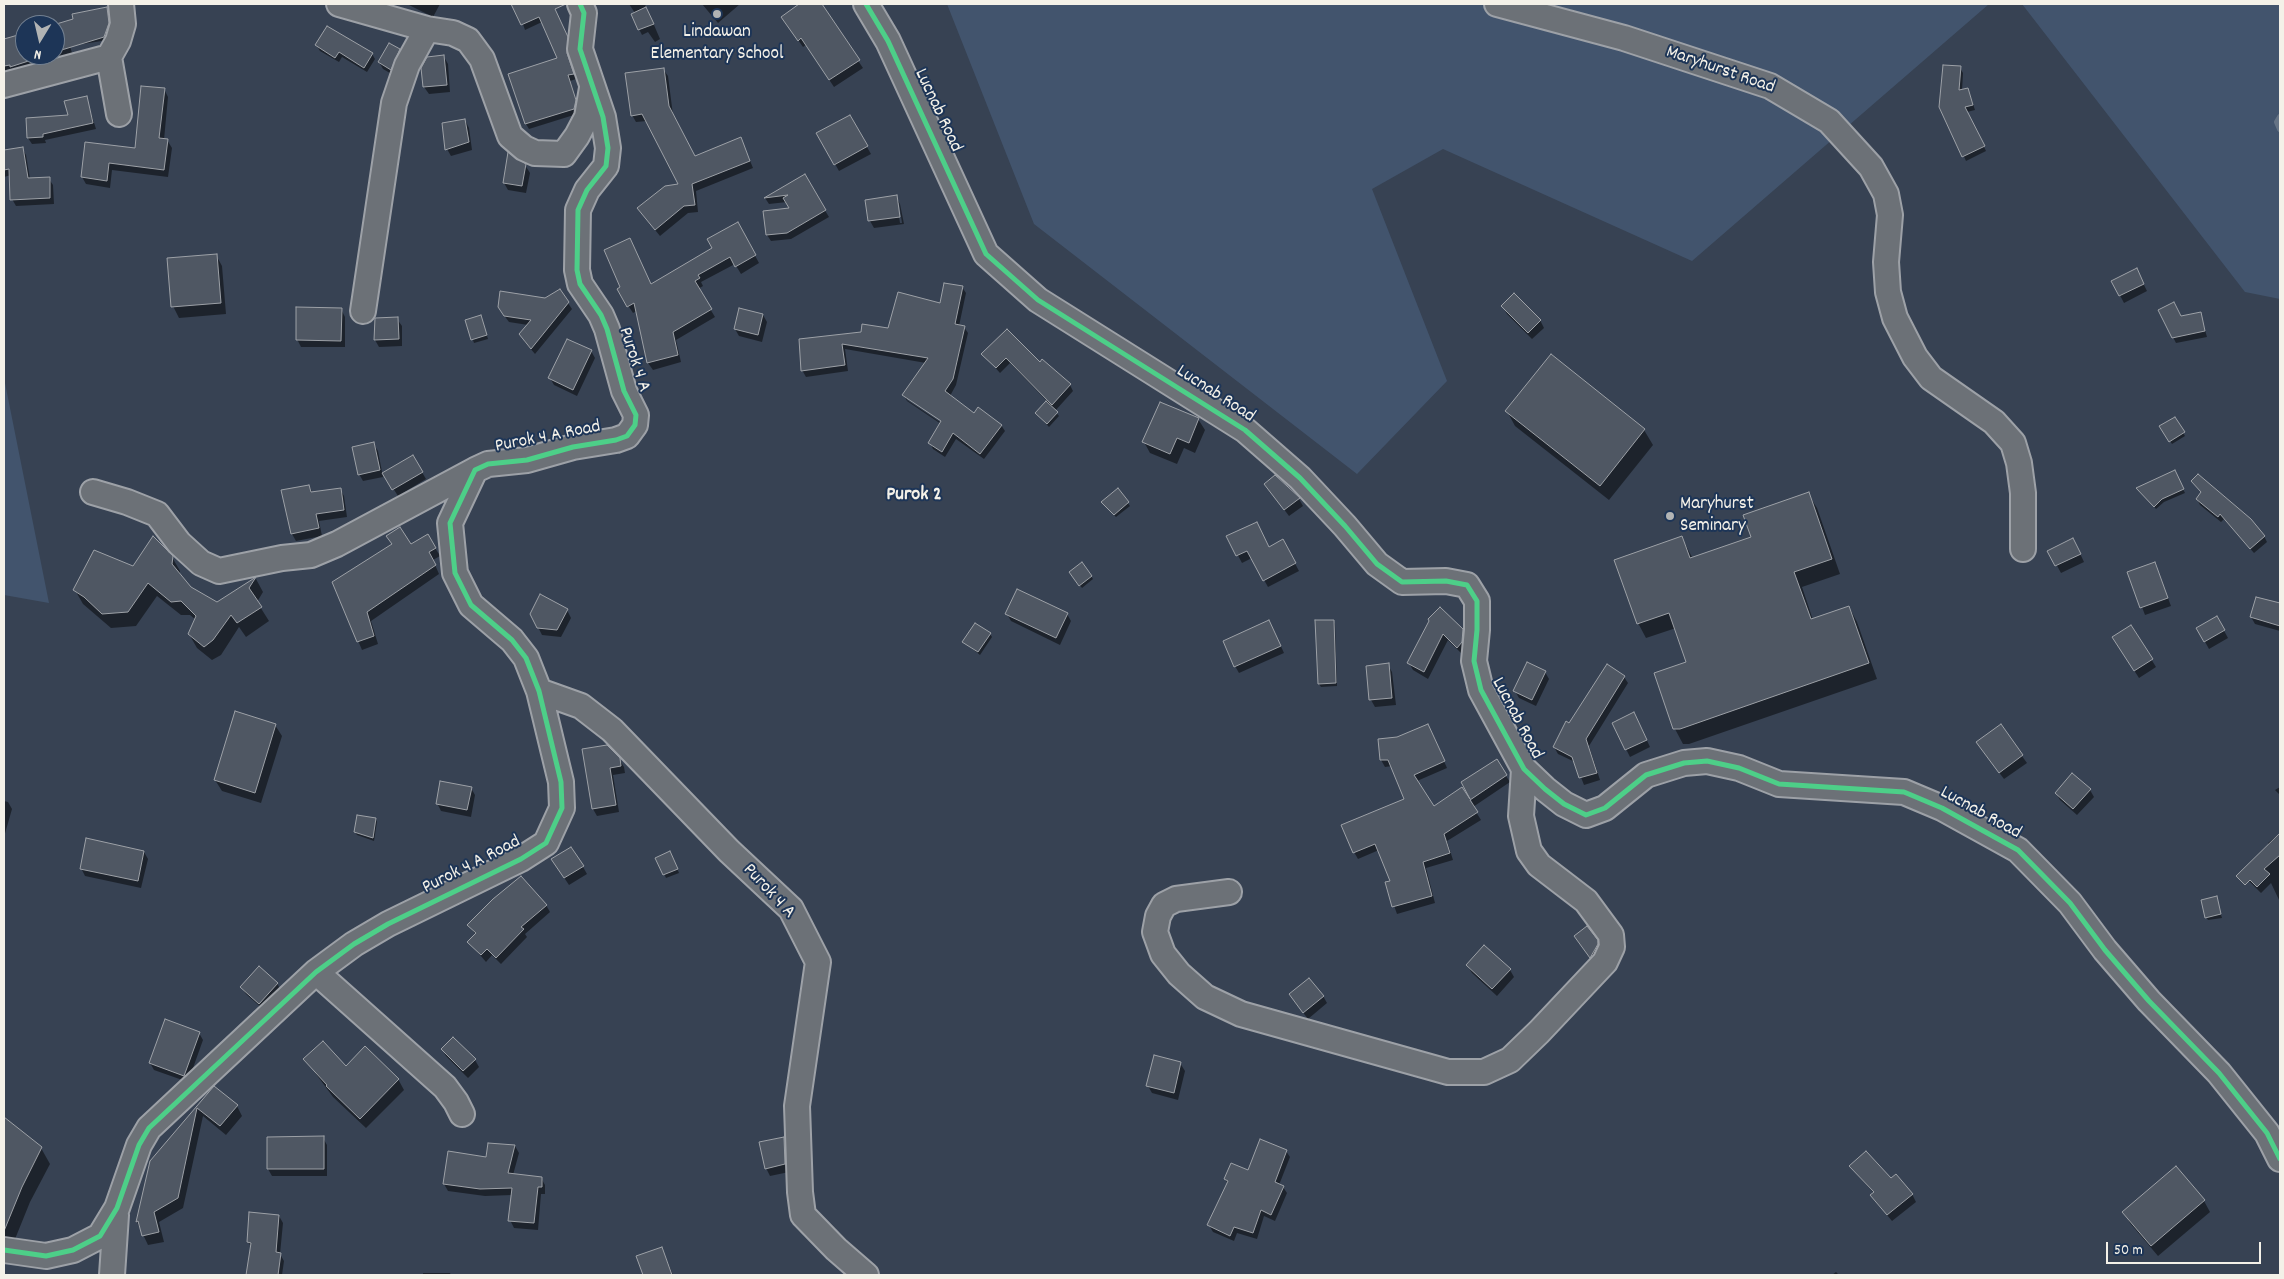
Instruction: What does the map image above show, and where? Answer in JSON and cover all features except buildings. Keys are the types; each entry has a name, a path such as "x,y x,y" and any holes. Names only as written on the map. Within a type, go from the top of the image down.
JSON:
{"street":[{"path":"119,114 109,57 118,41 123,24 121,4"},
{"path":"340,4 427,29 453,33 468,40 482,59 510,136 524,148 535,153 564,154 577,136 587,116 592,86 580,49 584,13 580,4"},
{"name":"Lucnab Road","path":"866,4 888,40 986,254 1038,300 1245,430 1300,478 1346,526 1377,564 1402,582 1446,581 1467,585 1477,602 1474,661 1481,690 1524,769 1558,799 1586,815 1605,808 1646,776 1684,763 1707,761 1740,768 1779,784 1904,792 1942,808 2018,850 2070,903 2105,950 2149,1001 2219,1073 2266,1133 2280,1159"},
{"name":"Maryhurst Road","path":"1497,4 1624,38 1770,86 1829,121 1871,167 1886,194 1890,214 1886,262 1888,292 1896,318 1915,357 1931,378 1994,422 2013,443 2019,463 2023,493 2023,549"},
{"path":"363,311 394,103 407,65 427,29"},
{"path":"4,85 109,57"},
{"name":"Purok 4 A","path":"592,86 603,117 608,148 606,166 587,190 578,210 577,270 580,284 601,315 607,329 624,391 636,415 636,425 627,436 616,440"},
{"name":"Purok 4 A Road","path":"4,1250 46,1256 73,1250 100,1236 117,1208 139,1145 149,1128 316,972 354,944 388,924 521,859 546,843 562,808 561,782 539,691 526,658 512,640 471,605 455,573 450,523 475,470 488,464 527,460 573,447 616,440"},
{"path":"94,492 127,502 156,514 179,543 201,563 218,571 282,558 311,555 337,544 475,470"},
{"name":"Purok 4 A","path":"539,691 581,706 612,730 730,851 791,909 818,962 798,1106 800,1192 803,1215 836,1249 866,1275"},
{"path":"1229,892 1176,899 1164,905 1158,916 1155,932 1163,954 1178,974 1205,997 1241,1014 1448,1072 1484,1072 1510,1060 1539,1032 1606,962 1612,947 1611,935 1586,901 1540,865 1529,851 1521,816 1524,769"},
{"path":"316,972 445,1087 462,1114"},
{"name":"Purok 4 A Road","path":"112,1275 117,1208"}],"shaded area":[{"path":"947,4 1989,4 1692,261 1443,149 1372,189 1447,381 1357,474 1034,224"},
{"path":"2022,4 2280,4 2280,299 2245,292"},
{"path":"4,378 49,603 4,595"}],"waterway":[{"path":"2280,117 2277,122 2280,129"}],"cycle path":[{"path":"4,1250 46,1256 73,1250 100,1236 117,1208 139,1145 149,1128 316,972 354,944 388,924 521,859 546,843 562,808 561,782 539,691 526,658 512,640 471,605 455,573 450,523 475,470 488,464 527,460 573,447 616,440 627,436 635,425 636,415 624,391 607,329 601,315 580,284 577,270 578,210 587,190 606,166 608,148 603,117 580,49 584,13 580,4"},
{"path":"866,4 888,41 986,254 1038,300 1245,430 1300,478 1345,526 1377,564 1402,582 1446,581 1467,585 1477,601 1474,661 1481,690 1524,769 1545,789 1564,804 1586,815 1605,808 1646,775 1684,763 1707,761 1739,768 1779,784 1904,792 1942,808 2018,850 2070,903 2105,950 2149,1001 2219,1073 2267,1133 2280,1159"}],"place":[{"name":"Lindawan Elementary School","path":"717,14"},
{"name":"Maryhurst Seminary","path":"1670,516"}],"district":[{"name":"Purok 2","path":"914,496"}]}
